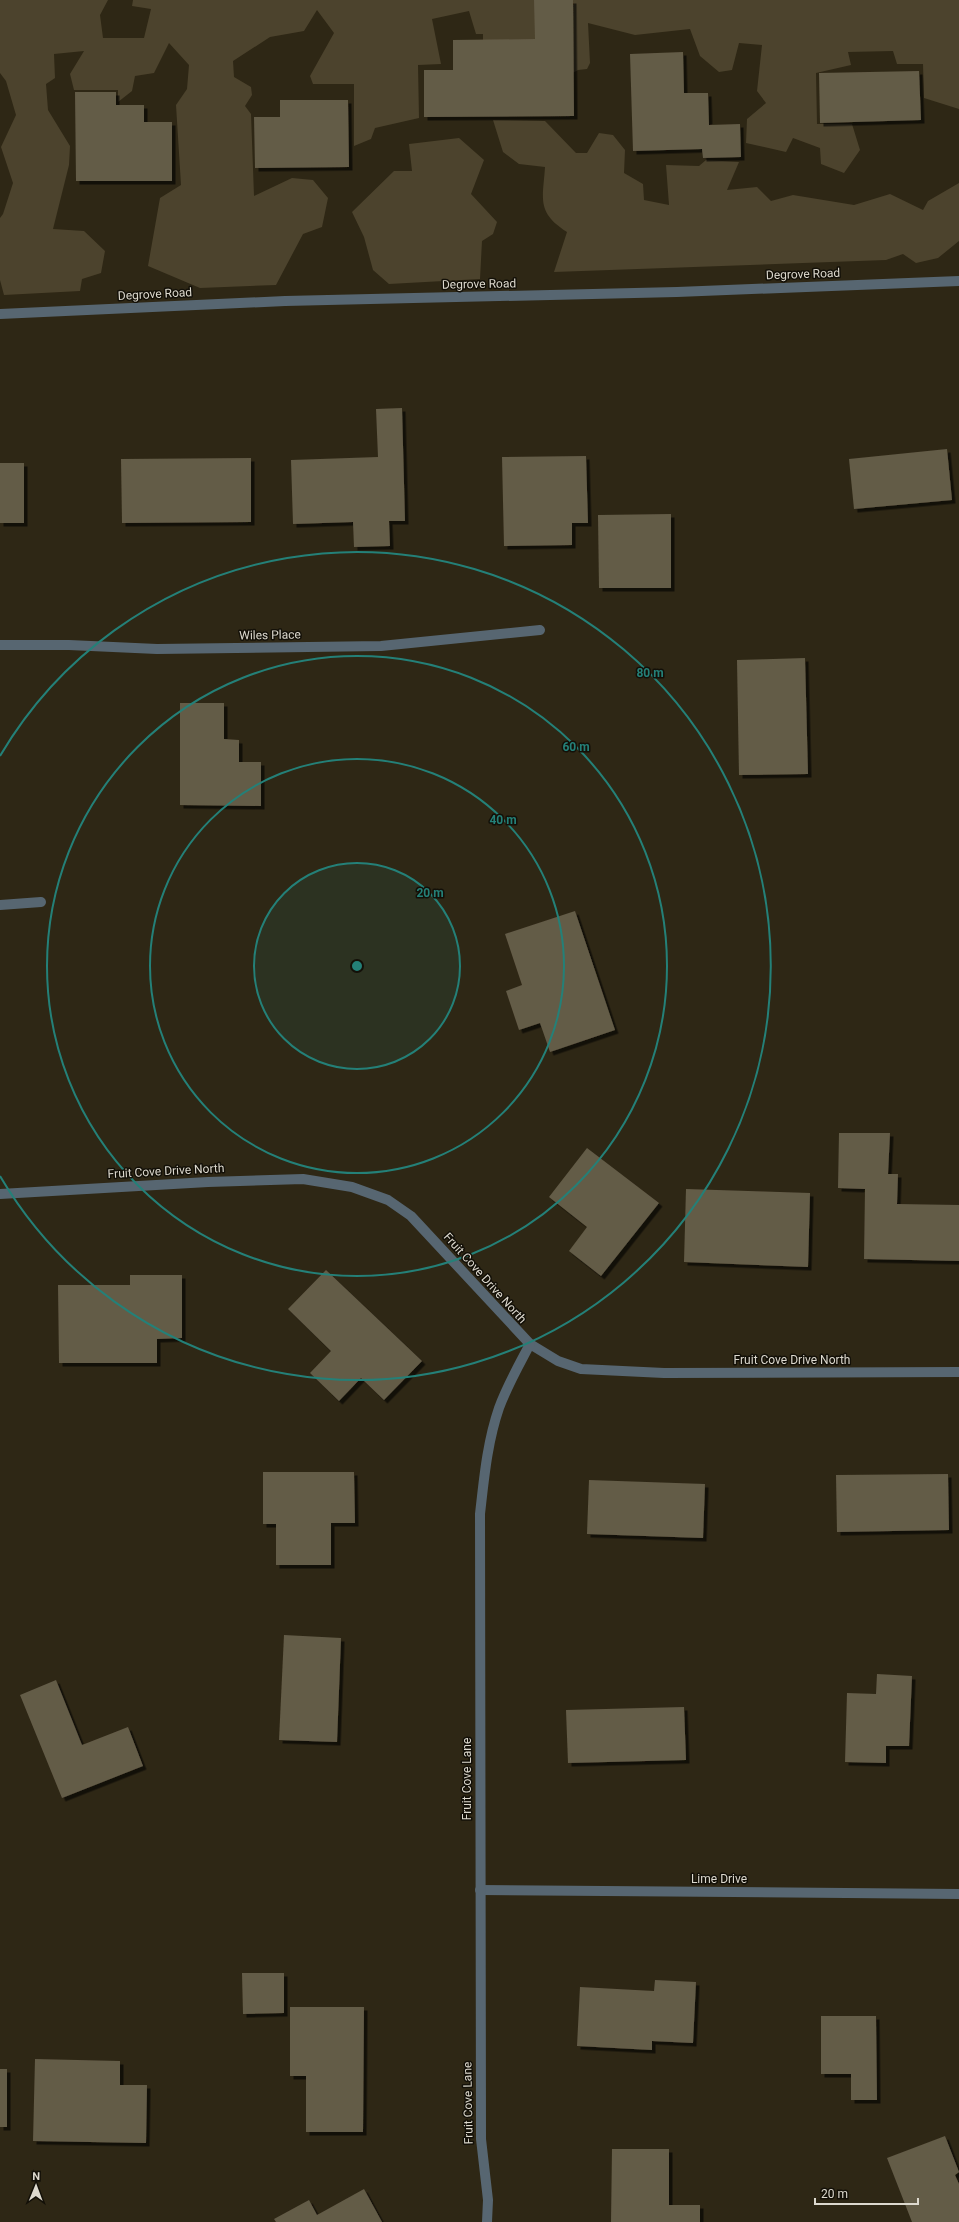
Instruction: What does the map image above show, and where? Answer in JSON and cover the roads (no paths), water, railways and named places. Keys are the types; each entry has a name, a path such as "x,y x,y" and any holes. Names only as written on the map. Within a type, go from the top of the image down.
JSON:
{"street":[{"name":"Degrove Road","path":"0,314 285,301 676,292 959,281"},
{"name":"Wiles Place","path":"0,646 69,645 157,649 381,646 540,630"},
{"path":"0,905 41,902"},
{"name":"Fruit Cove Drive North","path":"0,1194 208,1182 303,1179 352,1187 388,1200 411,1216 530,1344 558,1361 581,1369 664,1373 959,1372"},
{"name":"Fruit Cove Lane","path":"487,2222 488,2200 481,2139 481,1507 486,1461 499,1409 513,1376 530,1344"},
{"name":"Lime Drive","path":"480,1890 959,1894"}]}
